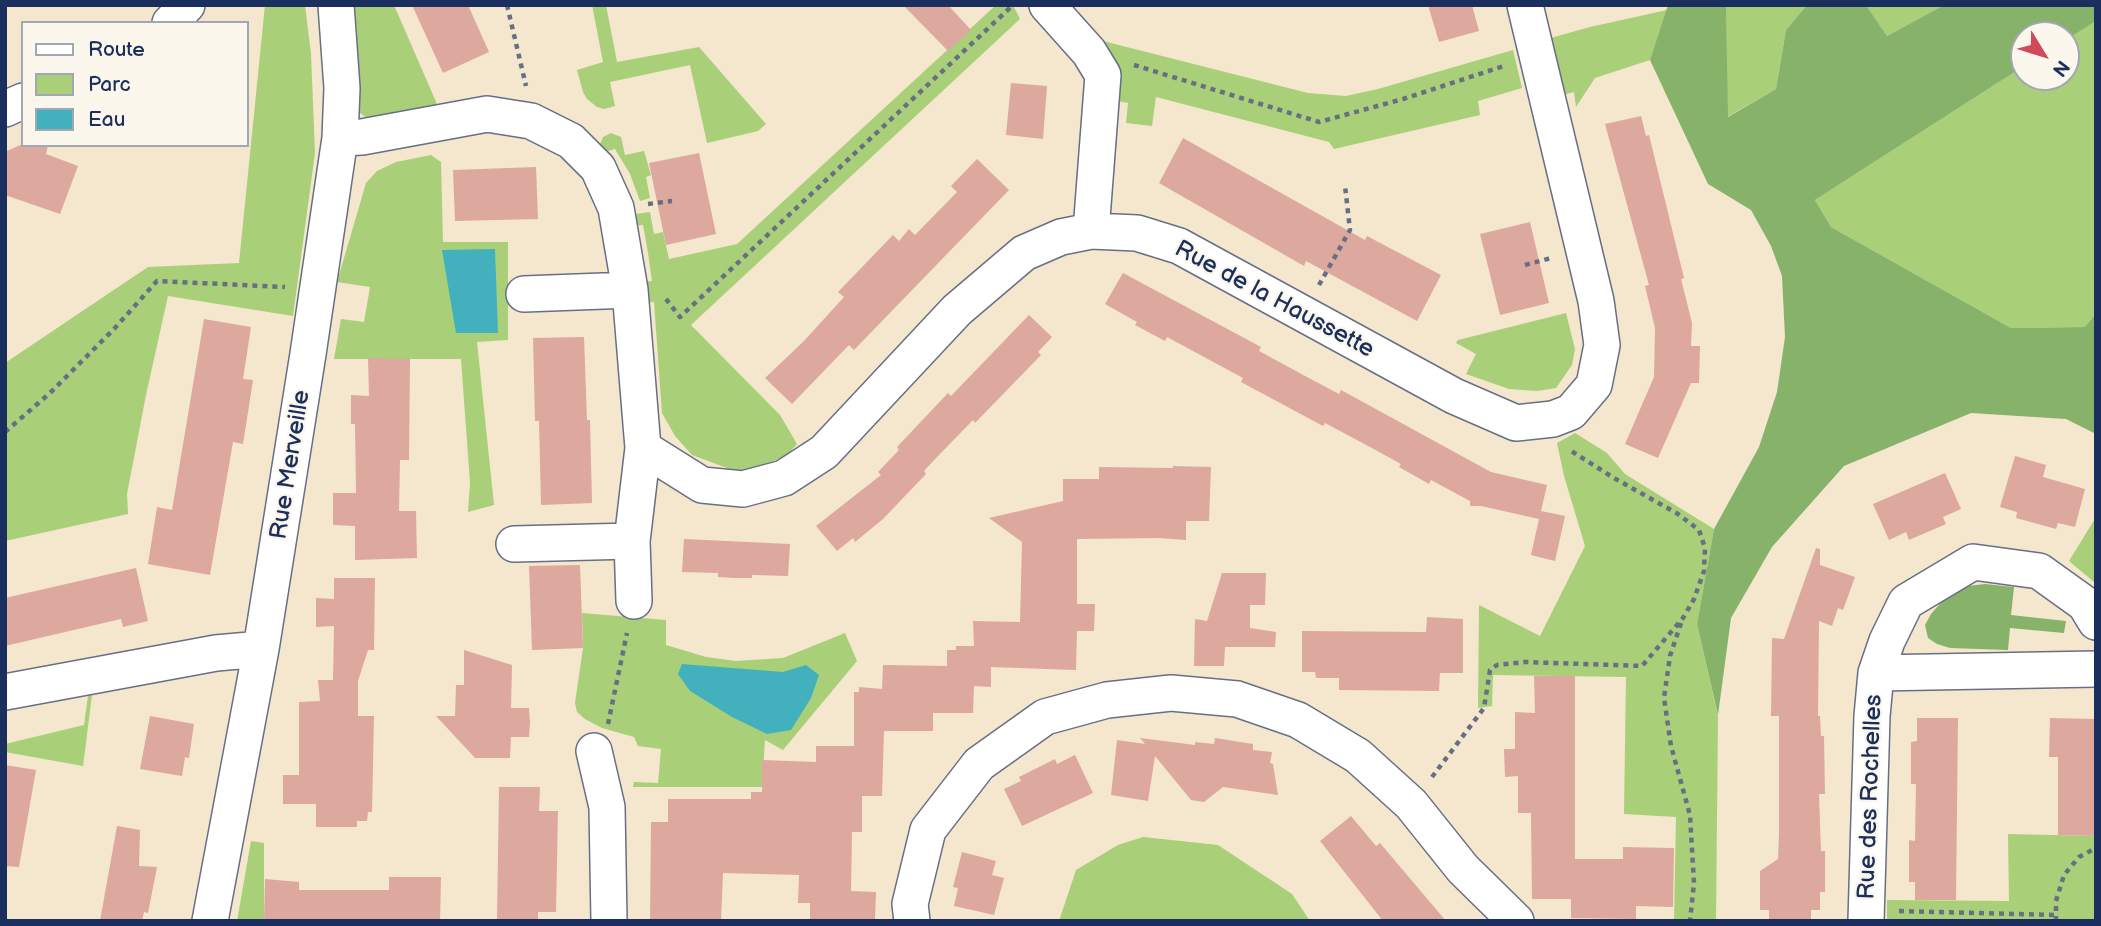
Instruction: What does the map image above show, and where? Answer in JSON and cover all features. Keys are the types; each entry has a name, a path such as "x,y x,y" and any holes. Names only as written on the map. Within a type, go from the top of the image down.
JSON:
{"street":[{"path":"172,21 187,5"},
{"name":"Rue Merveille","path":"210,921 261,649 340,138 342,88 336,5"},
{"path":"1047,5 1089,52 1102,75 1091,231"},
{"name":"Rue de la Haussette","path":"643,449 702,485 743,489 784,478 824,452 957,310 1024,253 1061,237 1091,231 1137,233 1179,246 1454,396 1516,423 1552,419 1571,412 1594,385 1602,345 1596,301 1525,5"},
{"path":"5,109 21,102"},
{"path":"340,138 487,114 531,121 571,141 598,169 616,208 644,294 643,449 632,541 634,601"},
{"path":"524,294 644,294"},
{"path":"514,544 632,541"},
{"name":"Rue des Rochelles","path":"1879,916 1871,716 1876,673 1887,641 1906,602 1973,562 2039,571 2085,604 2096,622"},
{"path":"5,692 216,653 261,649"},
{"name":"Rue des Rochelles","path":"1876,673 2096,669"},
{"path":"912,921 910,904 928,830 979,764 1045,717 1107,700 1171,693 1237,699 1298,720 1358,756 1411,804 1463,869 1516,921"},
{"path":"594,751 607,807 609,921"}],"path":[{"path":"507,5 533,107 531,121"},
{"path":"644,294 665,299 680,317 1013,5"},
{"path":"1089,52 1319,122 1403,99 1501,66 1537,58"},
{"path":"1303,314 1350,230 1345,186"},
{"path":"1525,265 1557,256"},
{"path":"5,432 50,393 157,281 318,290"},
{"path":"1411,804 1484,708 1490,670 1497,665 1525,662 1642,666 1683,618 1694,600 1704,571 1705,548 1699,530 1678,514 1614,478 1560,443"},
{"path":"594,751 608,722 634,601"},
{"path":"1683,618 1670,656 1664,698 1671,746 1690,815 1694,883 1690,921"},
{"path":"1879,916 2056,918 2059,888 2064,875 2079,857 2096,848"}],"green space":[{"path":"265,5 305,5 311,54 315,153 293,316 168,296 127,494 128,514 5,541 5,363 148,267 239,263"},
{"path":"349,5 394,5 440,111 370,120 360,113"},
{"path":"592,5 606,5 617,62 699,47 766,124 758,131 707,143 690,65 610,82 615,106 604,109 597,107 583,92 577,70 603,62"},
{"path":"996,5 1013,5 1020,19 691,325 780,415 797,444 787,455 753,470 735,471 692,455 675,436 662,413 654,302 643,303 640,282 652,281 648,253 643,225 631,226 628,215 650,212 654,234 663,232 669,259 737,244"},
{"path":"1668,5 1726,5 1728,117 1776,89 1786,30 1807,5 1866,5 1887,36 1944,5 2096,5 2096,21 2080,31 2080,21 2010,21 2010,75 1815,200 1831,227 2011,328 2085,327 2096,314 2096,434 2066,419 1971,413 1844,466 1772,547 1731,618 1718,715 1697,624 1714,529 1759,447 1777,392 1785,337 1782,276 1771,246 1751,210 1708,184 1650,60"},
{"path":"1726,5 1807,5 1786,30 1776,89 1727,117"},
{"path":"1866,5 1944,5 1887,36"},
{"path":"1667,10 1650,60 1595,78 1576,107 1574,92 1559,96 1547,39"},
{"path":"2096,21 2096,314 2086,327 2011,328 1831,227 1815,200 2010,75 2010,91 2080,91 2080,31"},
{"path":"1103,41 1308,93 1346,96 1513,50 1522,88 1478,101 1480,115 1334,149 1329,142 1156,97 1152,126 1126,123 1128,103 1116,101 1119,66"},
{"path":"611,133 621,137 625,155 644,151 651,175 646,177 650,198 640,201 630,174 615,149 602,153 600,144 603,137"},
{"path":"431,155 441,162 443,242 508,242 508,340 477,342 494,505 468,512 470,483 461,359 334,359 341,319 364,322 370,287 337,282 366,183 377,171 396,162"},
{"path":"1566,313 1575,349 1572,365 1556,388 1537,391 1509,389 1466,374 1476,354 1456,343 1458,340"},
{"path":"1575,433 1607,453 1625,474 1714,529 1697,624 1718,716 1716,921 1674,921 1676,817 1624,814 1626,677 1493,675 1492,706 1478,708 1479,605 1540,636 1585,546 1557,443"},
{"path":"2096,517 2096,580 2094,582 2069,561"},
{"path":"1985,584 2014,587 2011,615 2066,621 2064,633 2010,628 2008,650 1950,648 1928,638 1925,625 1945,598 1968,586"},
{"path":"582,613 666,620 666,645 706,657 736,661 783,658 845,633 857,661 783,750 765,740 762,787 633,787 634,782 658,783 661,749 638,746 634,737 602,728 577,712 575,703 583,648"},
{"path":"92,695 83,766 5,752 5,744 84,725 88,696"},
{"path":"2008,834 2096,836 2096,921 1887,921 1887,900 2009,901"},
{"path":"1143,837 1218,845 1292,894 1310,921 1059,921 1076,870 1118,845"},
{"path":"251,841 264,843 264,921 237,921"}],"water":[{"path":"495,249 498,333 456,333 442,250"},
{"path":"682,664 783,672 806,665 819,675 811,698 791,730 767,734 732,717 690,691 678,674"}],"building":[{"path":"412,5 468,5 489,52 443,73"},
{"path":"903,5 948,5 971,30 948,51"},
{"path":"1428,5 1472,5 1479,31 1439,42"},
{"path":"1011,83 1047,86 1043,139 1006,135"},
{"path":"1641,116 1646,136 1649,135 1684,278 1681,279 1692,323 1691,346 1700,346 1699,383 1691,383 1658,458 1625,444 1654,377 1655,328 1645,286 1649,285 1605,124"},
{"path":"1183,138 1365,240 1367,236 1441,275 1417,321 1306,261 1304,266 1159,183"},
{"path":"20,145 48,147 46,154 78,166 60,214 5,195 5,152"},
{"path":"699,153 716,234 666,245 649,163"},
{"path":"977,159 1009,190 854,350 849,345 792,404 765,378 844,297 838,292 893,235 899,241 909,229 915,235 957,192 951,186"},
{"path":"536,167 538,219 455,221 453,170"},
{"path":"1530,222 1549,303 1500,315 1480,234"},
{"path":"1123,273 1261,347 1259,351 1307,377 1339,394 1341,390 1491,472 1547,485 1541,511 1565,516 1555,561 1531,555 1539,519 1470,506 1470,501 1431,480 1429,484 1370,447 1325,423 1323,426 1241,382 1243,378 1167,337 1165,341 1135,325 1137,322 1105,304"},
{"path":"1029,315 1052,337 1038,352 1041,355 975,423 973,420 938,456 924,471 926,474 883,519 855,542 853,538 837,551 816,526 881,475 878,472 899,450 897,447 948,393 951,396"},
{"path":"204,319 251,327 243,379 253,380 243,444 233,442 210,575 148,564 157,507 172,510"},
{"path":"584,337 592,503 541,505 533,338"},
{"path":"368,358 410,359 409,460 400,460 399,511 416,511 417,558 355,560 355,526 333,525 333,493 356,493 355,424 351,424 351,395 369,396"},
{"path":"2015,456 2046,465 2043,477 2085,489 2075,527 2058,523 2056,529 2016,518 2017,512 2000,507"},
{"path":"1099,467 1211,467 1209,521 1186,521 1186,540 1077,539 1077,604 1095,604 1094,631 1077,631 1076,670 991,667 991,687 974,686 973,713 933,713 933,731 884,731 882,796 862,796 862,832 852,832 851,891 876,892 875,919 810,921 810,903 798,903 799,875 723,873 721,921 650,921 651,822 668,822 668,799 751,799 751,792 762,792 762,760 816,762 816,746 854,746 854,692 859,692 859,687 882,689 883,665 947,666 947,650 956,650 956,646 974,646 973,621 1020,622 1022,542 989,518 1063,501 1063,479 1099,479"},
{"path":"1945,473 1961,509 1943,517 1946,524 1909,540 1906,532 1889,540 1873,504"},
{"path":"684,539 790,544 788,576 752,575 752,578 735,578 718,577 718,573 682,572"},
{"path":"1816,548 1820,549 1820,565 1855,577 1843,610 1838,608 1832,626 1819,621 1818,716 1821,736 1824,736 1825,794 1819,794 1821,851 1825,851 1825,892 1820,892 1820,910 1811,910 1811,921 1769,921 1769,910 1760,910 1760,871 1778,859 1779,716 1771,716 1772,638 1784,639"},
{"path":"580,565 583,648 532,650 529,566"},
{"path":"136,568 148,621 123,627 121,619 5,646 5,598"},
{"path":"1222,573 1266,573 1265,605 1250,605 1250,628 1276,632 1275,647 1225,647 1224,666 1194,666 1195,619 1207,621"},
{"path":"334,578 375,578 374,650 368,650 358,681 358,716 374,716 372,812 368,812 367,821 357,821 357,827 316,827 316,804 283,804 283,775 299,775 299,702 320,701 318,680 333,680 334,626 316,627 316,598 334,599"},
{"path":"1427,617 1463,619 1463,673 1440,673 1439,691 1339,690 1339,678 1316,678 1315,672 1302,672 1302,631 1426,632"},
{"path":"464,650 512,665 511,708 529,708 530,722 529,737 511,737 510,758 475,758 436,716 455,716 456,685 464,685"},
{"path":"1534,676 1575,676 1575,859 1623,859 1623,847 1674,848 1673,907 1636,906 1636,919 1571,918 1571,899 1532,899 1531,813 1518,813 1518,776 1505,777 1504,749 1515,749 1515,712 1535,713"},
{"path":"150,716 194,724 189,758 185,757 182,776 140,769"},
{"path":"1917,718 1958,718 1956,900 1915,900 1915,882 1909,882 1909,840 1915,841 1916,784 1911,784 1911,742 1917,741"},
{"path":"2050,718 2095,719 2096,836 2058,835 2058,757 2049,757"},
{"path":"1140,738 1195,745 1195,742 1214,744 1215,738 1253,744 1253,750 1272,752 1270,763 1273,764 1278,795 1223,787 1204,802 1191,800 1155,756 1148,801 1111,795 1117,740 1145,744"},
{"path":"1075,755 1093,793 1022,826 1004,789 1021,781 1019,777 1055,759 1057,764"},
{"path":"5,765 36,770 19,867 5,866"},
{"path":"499,787 540,787 539,811 558,811 556,912 538,912 538,921 497,921"},
{"path":"1351,816 1376,846 1380,843 1446,921 1383,921 1320,841"},
{"path":"117,826 140,830 139,866 157,867 148,913 144,912 142,921 100,921"},
{"path":"962,852 996,861 992,875 1004,878 994,915 954,906 958,888 953,887"},
{"path":"389,877 441,877 440,921 264,921 265,879 299,882 299,890 389,890"}]}
